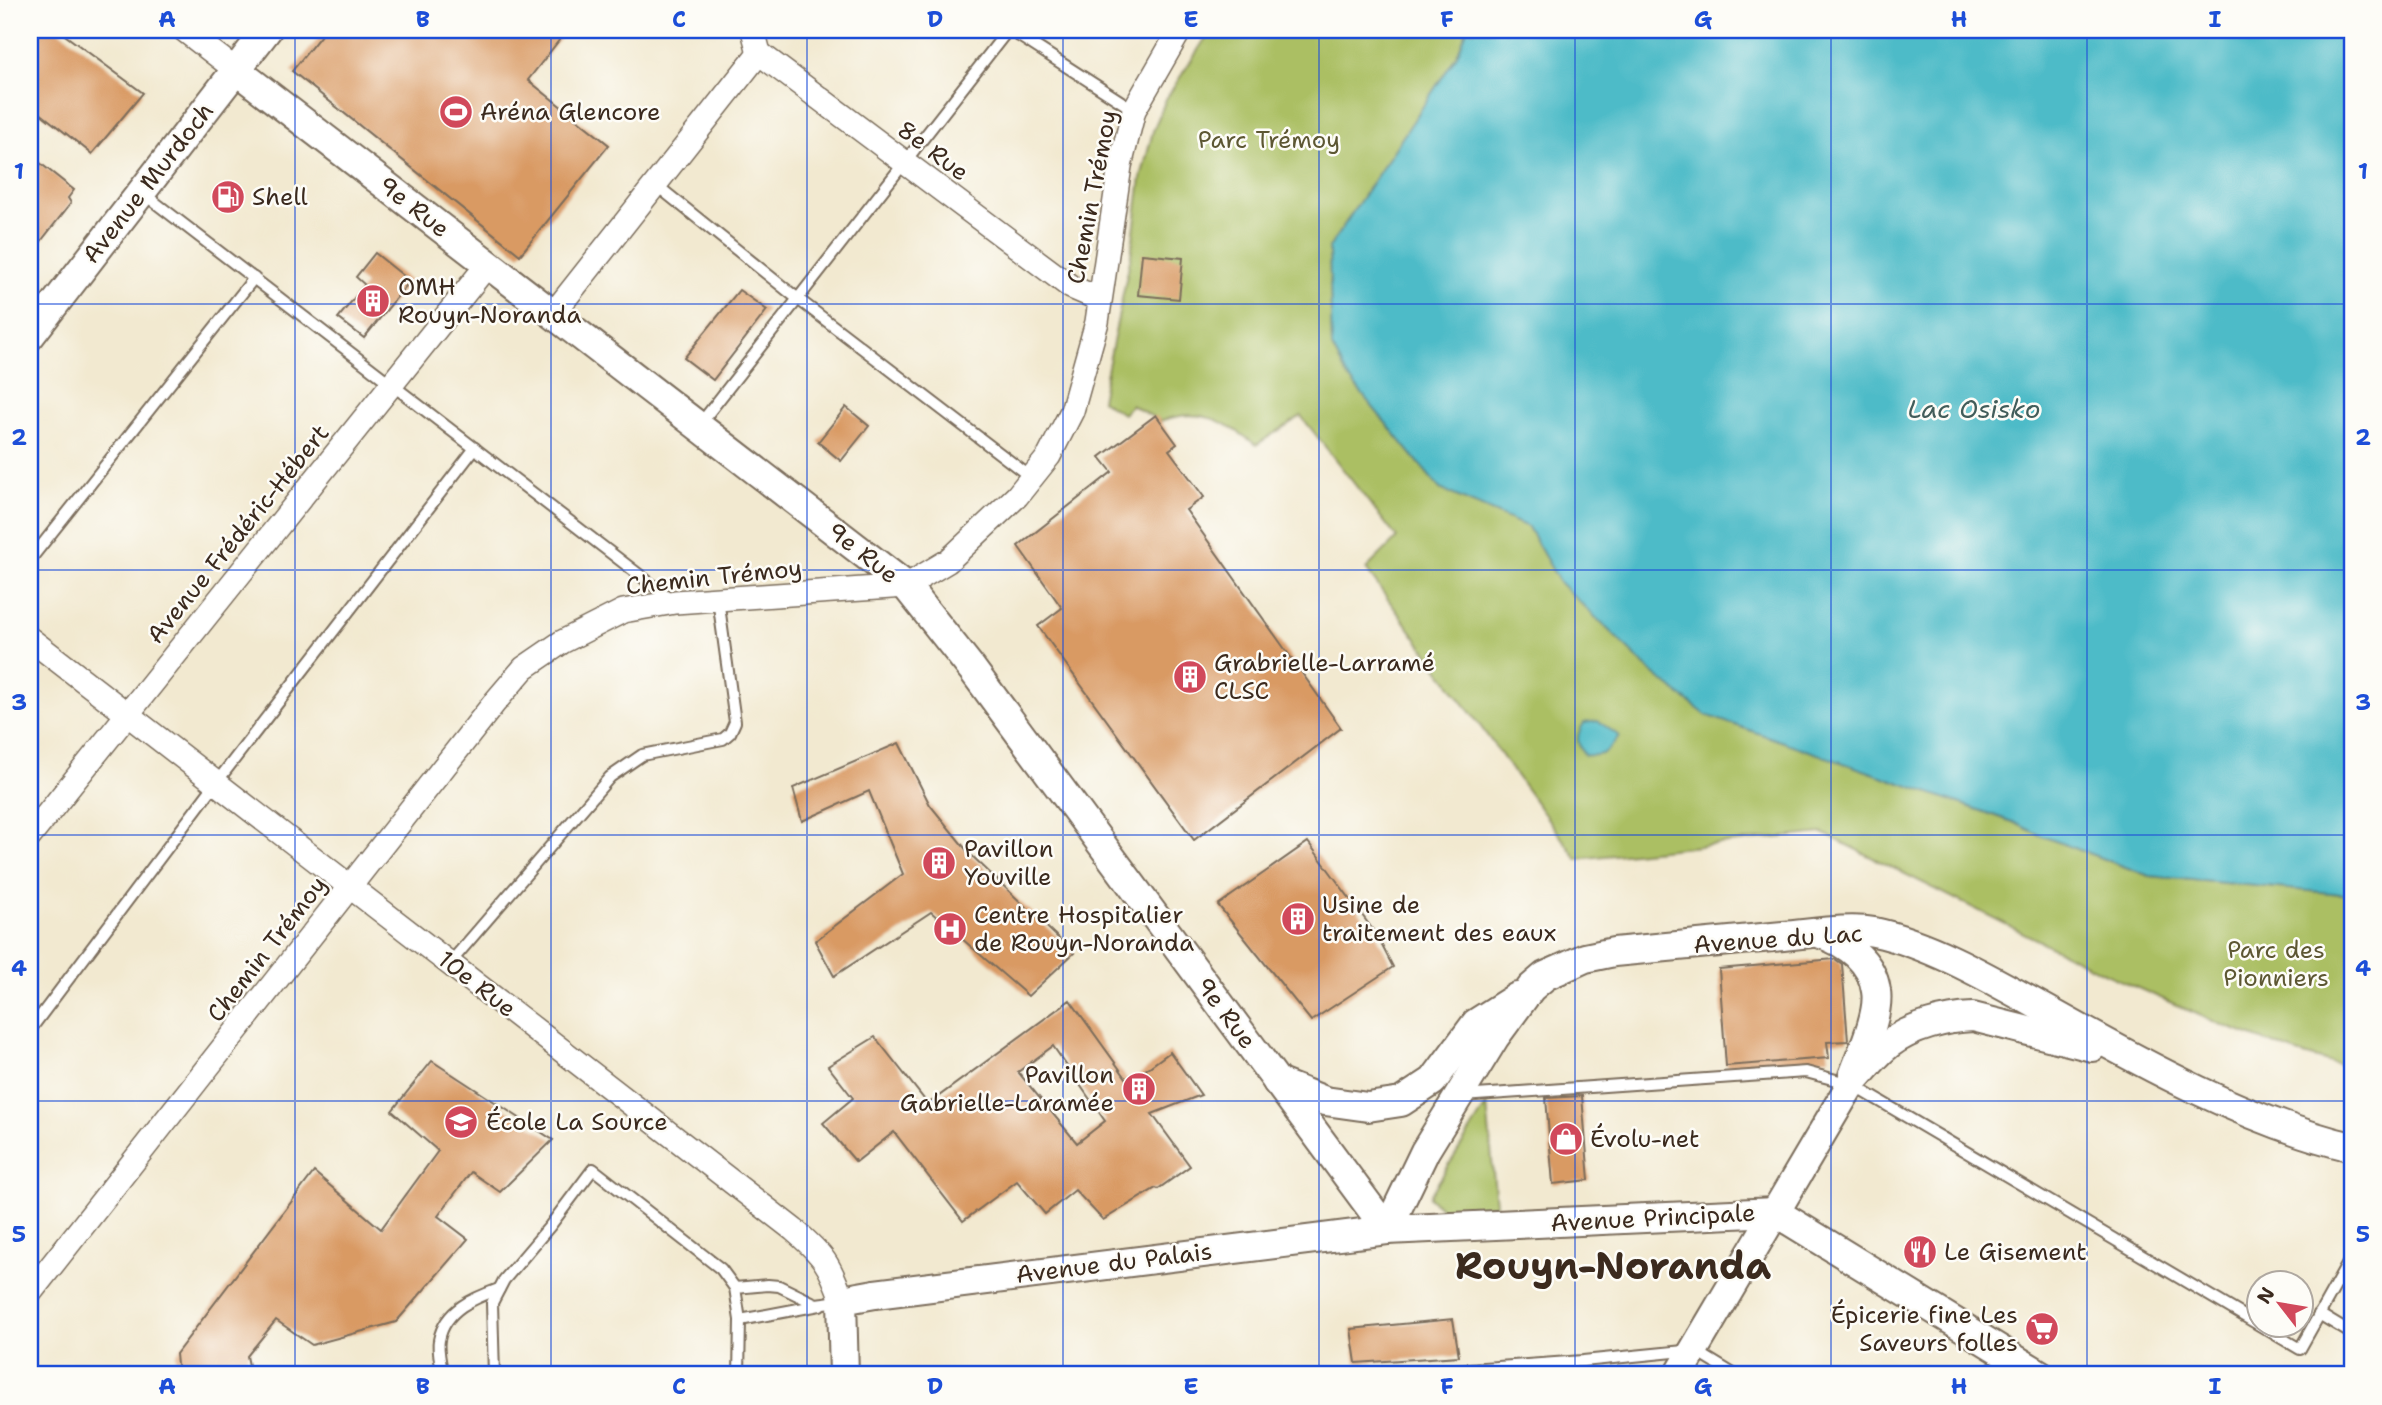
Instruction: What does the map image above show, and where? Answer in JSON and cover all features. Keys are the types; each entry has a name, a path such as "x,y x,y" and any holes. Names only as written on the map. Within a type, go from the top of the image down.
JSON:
{"street":[{"name":"9e Rue","path":"184,30 906,586 972,669 1387,1230"},
{"name":"Avenue Murdoch","path":"30,336 267,30"},
{"path":"553,314 759,53 753,30"},
{"name":"Chemin Trémoy","path":"30,1293 524,668 562,642 623,611 674,602 906,586 948,561 1033,479 1049,456 1072,411 1097,322 1120,166 1134,110 1180,30"},
{"name":"8e Rue","path":"759,53 1071,287 1099,299"},
{"name":"Avenue Frédéric-Hébert","path":"30,836 488,264"},
{"name":"10e Rue","path":"30,639 820,1252 834,1277 842,1300 844,1375"},
{"name":"Avenue du Lac","path":"1387,1230 1425,1151 1495,1037 1531,988 1545,976 1585,958 1614,952 1818,933 1870,931 1909,941 2010,990 2126,1054 2214,1097 2286,1126 2352,1147"},
{"path":"1679,1375 1851,1084 1874,1014 1876,991 1868,971 1854,950 1838,940 1818,933"},
{"path":"1278,1082 1325,1101 1368,1107 1401,1102 1433,1081 1476,1023 1531,988"},
{"path":"1851,1084 1889,1044 1916,1030 1958,1018 1973,1017 2003,1023 2067,1042 2126,1054"},
{"name":"Avenue Principale","path":"1387,1230 1775,1212 2041,1375"},
{"name":"Avenue du Palais","path":"842,1300 942,1285 1387,1230"}],"lane":[{"path":"698,426 1009,30 1134,110"},
{"path":"655,184 798,299 1033,479"},
{"path":"141,192 674,602"},
{"path":"30,560 254,278"},
{"path":"30,1030 216,783 475,448"},
{"path":"450,963 610,778 642,755 723,739 730,733 734,722 718,599"},
{"path":"1460,1096 1806,1072 1851,1084 2300,1349 2352,1256"},
{"path":"494,1375 492,1303 504,1280 550,1226 593,1169 721,1269 736,1288 740,1320 739,1375"},
{"path":"736,1288 779,1286 816,1304 842,1300"},
{"path":"445,1375 442,1373 439,1340 451,1314 474,1298 499,1289"},
{"path":"740,1320 842,1300"},
{"path":"2319,1314 2352,1334"},
{"path":"1381,1375 1583,1361 1694,1350 1735,1375"}],"green space":[{"name":"Parc Trémoy","path":"1211,30 1467,30 1457,55 1329,248 1332,347 1348,377 1440,489 1528,527 1560,583 1655,675 1707,715 2013,822 2042,836 2149,876 2352,895 2352,1069 2297,1053 2222,1025 2106,974 1823,833 1577,859 1366,569 1397,538 1301,416 1256,445 1211,418 1188,415 1160,421 1131,405 1123,414 1101,400 1131,255 1141,178 1153,131 1166,99"},
{"path":"1487,1104 1496,1205 1443,1210 1429,1197"}],"water":[{"name":"Lac Osisko","path":"1467,30 2352,30 2352,895 2150,876 2042,836 2013,822 1706,715 1655,675 1560,583 1528,527 1440,489 1348,377 1332,347 1329,248 1457,55"},
{"path":"1598,721 1619,736 1605,752 1584,755 1578,742 1580,731 1584,723"}],"building":[{"path":"30,30 58,30 143,93 92,154 30,105"},
{"name":"Aréna Glencore","path":"325,30 567,30 528,80 609,145 520,255 292,71"},
{"path":"30,155 74,190 68,198 71,203 30,255"},
{"name":"OMH Rouyn-Noranda","path":"375,253 410,281 364,338 338,318 365,285 356,277"},
{"path":"1142,254 1183,258 1179,299 1138,295"},
{"path":"739,290 767,310 713,380 684,358"},
{"path":"846,407 869,426 841,461 818,442"},
{"name":"Centre Hospitalier de Rouyn-Noranda","path":"1156,415 1177,444 1169,450 1204,497 1186,510 1341,728 1194,840 1038,626 1062,608 1018,546 1112,472 1100,457"},
{"name":"Pavillon Youville","path":"899,743 930,805 968,852 1074,953 1028,996 931,912 834,976 815,941 903,874 869,791 802,821 793,788"},
{"name":"Usine de traitement des eaux","path":"1308,842 1376,934 1393,967 1311,1021 1218,905"},
{"path":"1835,959 1842,964 1848,1041 1827,1042 1829,1058 1726,1066 1719,969"},
{"path":"1070,1000 1129,1082 1170,1052 1201,1095 1152,1114 1190,1166 1158,1189 1103,1220 1075,1190 1045,1214 1017,1181 963,1221 894,1132 856,1162 823,1123 853,1098 828,1066 875,1037 928,1104","holes":["1053,1046 1105,1121 1077,1143 1018,1072"]},
{"path":"432,1061 553,1140 500,1192 471,1172 438,1216 468,1239 396,1322 312,1345 276,1320 247,1356 251,1375 178,1375 176,1354 314,1172 381,1229 438,1151 392,1111"},
{"name":"Évolu-net","path":"1582,1096 1589,1180 1553,1184 1546,1098"},
{"path":"1453,1319 1459,1356 1356,1363 1351,1329"}],"place":[{"name":"Aréna Glencore","path":"456,112"},
{"name":"Shell","path":"228,197"},
{"name":"OMH Rouyn-Noranda","path":"373,301"},
{"name":"Grabrielle-Larramé CLSC","path":"1190,677"},
{"name":"Pavillon Youville","path":"939,863"},
{"name":"Usine de traitement des eaux","path":"1298,919"},
{"name":"Centre Hospitalier de Rouyn-Noranda","path":"950,929"},
{"name":"Pavillon Gabrielle-Laramée","path":"1139,1089"},
{"name":"École La Source","path":"461,1122"},
{"name":"Évolu-net","path":"1566,1139"},
{"name":"Le Gisement","path":"1920,1252"},
{"name":"Épicerie fine Les Saveurs folles","path":"2042,1329"}],"district":[{"name":"Rouyn-Noranda","path":"1613,1265"}],"park label":[{"name":"Parc des Pionniers","path":"2276,964"}]}
